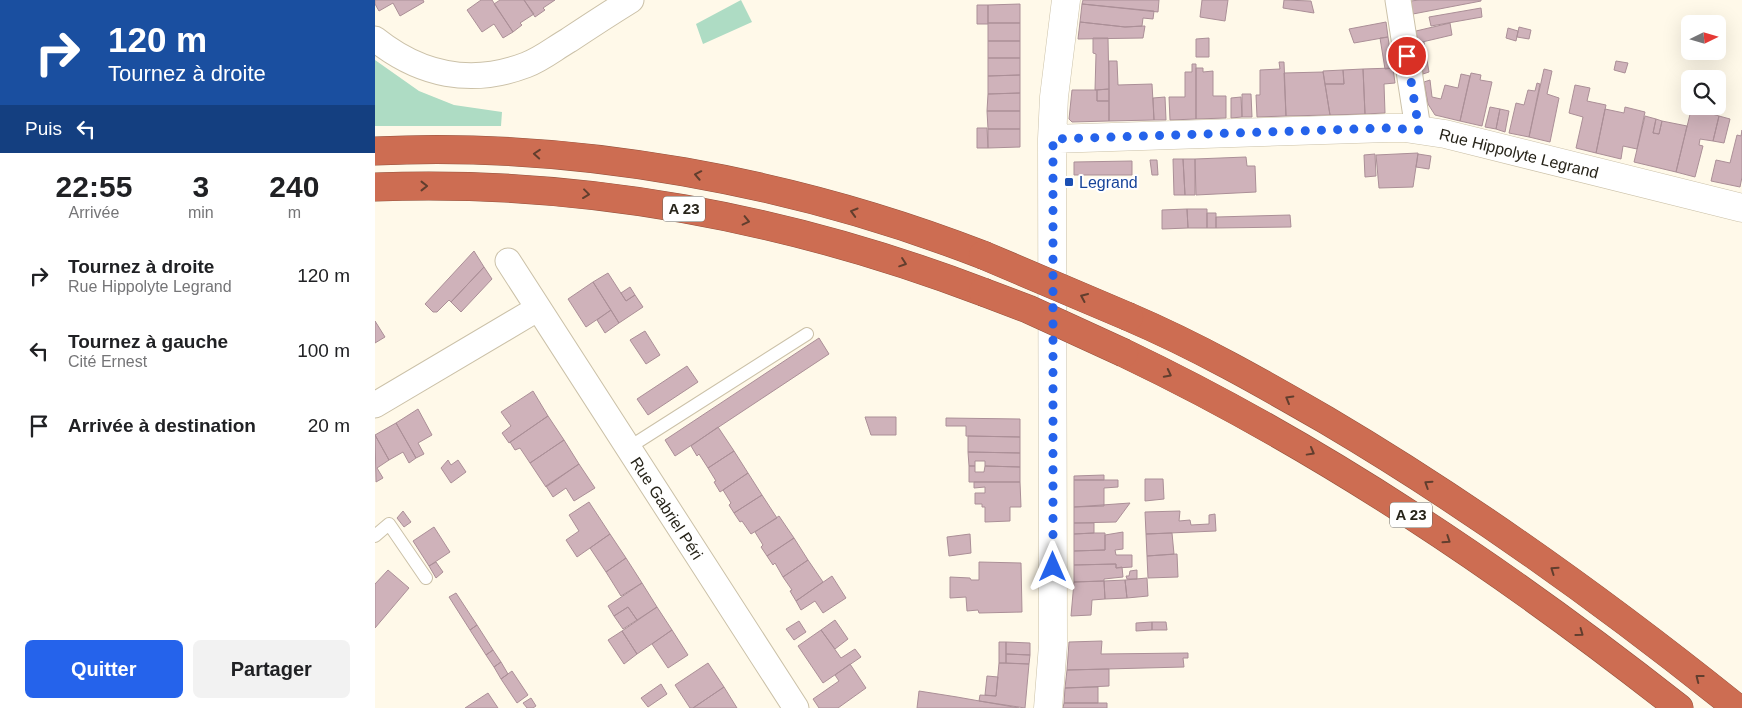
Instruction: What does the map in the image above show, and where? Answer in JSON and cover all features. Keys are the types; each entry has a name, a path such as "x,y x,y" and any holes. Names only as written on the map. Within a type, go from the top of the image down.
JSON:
{"highway":[{"name":"A 23","path":"375,151 491,151 541,154 674,171 765,189 839,208 941,239 983,255 1153,327 1275,390 1392,460 1506,536 1579,588 1737,708"},
{"name":"A 23","path":"375,187 468,186 534,189 618,198 674,207 740,220 872,253 1028,309 1197,388 1319,456 1525,592 1679,708"}],"street":[{"path":"375,39 396,55 433,71 458,75 487,75 513,69 537,60 631,0"},
{"path":"1048,708 1053,645 1054,97 1066,0"},
{"path":"1398,0 1419,130"},
{"name":"Rue Hippolyte Legrand","path":"1053,139 1388,128 1419,130 1445,134 1742,208"},
{"name":"Rue Gabriel Péri","path":"508,261 537,309 796,708"},
{"path":"375,405 537,309"}],"lane":[{"path":"628,448 807,334"},
{"path":"375,536 389,524 426,578"}],"green space":[{"path":"741,0 752,22 703,44 696,24"},
{"path":"375,60 419,91 454,105 502,112 501,126 375,126"}],"building":[{"path":"375,0 423,0 424,2 400,16 393,3 379,11"},
{"path":"481,0 492,0 513,32 503,38 494,24 482,32 467,10"},
{"path":"500,0 524,0 534,14 520,23 522,25 513,32 494,4"},
{"path":"524,0 555,0 543,8 545,10 535,17"},
{"path":"1083,0 1159,0 1158,12 1082,4"},
{"path":"1202,0 1228,0 1225,21 1200,17"},
{"path":"1284,0 1311,1 1314,13 1283,8"},
{"path":"1411,1 1481,1 1413,14"},
{"path":"1020,4 1020,23 988,23 988,5"},
{"path":"1082,4 1154,11 1153,19 1143,18 1142,26 1125,27 1080,22"},
{"path":"977,5 988,5 988,24 977,24"},
{"path":"1481,8 1482,17 1431,26 1429,17"},
{"path":"1080,22 1125,27 1145,26 1143,38 1078,39"},
{"path":"1386,22 1388,37 1354,43 1349,29"},
{"path":"988,23 1020,23 1020,41 988,41"},
{"path":"1450,23 1452,35 1418,43 1416,31"},
{"path":"1519,27 1531,30 1529,39 1517,37"},
{"path":"1508,28 1518,31 1516,41 1506,38"},
{"path":"1388,37 1393,68 1385,69 1380,38"},
{"path":"1093,38 1108,38 1109,89 1095,90 1096,54 1093,53"},
{"path":"1209,38 1209,57 1196,57 1196,39"},
{"path":"988,41 1020,41 1020,58 988,58"},
{"path":"1424,42 1429,72 1423,74 1418,43"},
{"path":"988,58 1020,58 1020,75 988,76"},
{"path":"1109,61 1117,61 1118,85 1152,84 1154,120 1109,121"},
{"path":"1616,61 1628,63 1625,73 1614,70"},
{"path":"1279,62 1284,62 1286,116 1257,117 1256,95 1260,95 1260,70 1280,69"},
{"path":"1192,64 1196,64 1196,119 1170,120 1169,97 1185,97 1185,72 1192,72"},
{"path":"1196,68 1203,68 1203,72 1213,71 1213,96 1226,96 1226,118 1196,119"},
{"path":"1393,68 1395,83 1384,84 1385,113 1365,114 1363,69"},
{"path":"1363,69 1365,114 1330,115 1325,84 1344,84 1343,70"},
{"path":"1544,69 1552,71 1547,94 1559,98 1550,142 1529,137"},
{"path":"1343,70 1344,84 1325,84 1323,71"},
{"path":"1323,72 1330,115 1286,116 1284,73"},
{"path":"1471,73 1481,75 1480,80 1492,82 1482,126 1460,121"},
{"path":"1461,74 1470,76 1460,121 1435,115 1428,104 1424,82 1430,80 1432,97 1441,99 1445,85 1458,88"},
{"path":"1020,75 1020,93 988,94 988,76"},
{"path":"1537,83 1540,84 1529,137 1509,133 1516,103 1524,105 1528,90 1535,91"},
{"path":"1575,85 1590,88 1587,101 1606,105 1596,153 1576,148 1583,117 1569,113"},
{"path":"1109,89 1109,101 1097,101 1097,90"},
{"path":"1072,90 1097,90 1097,101 1109,101 1109,121 1072,122 1069,119"},
{"path":"1020,93 1020,111 987,111 988,94"},
{"path":"1242,94 1251,94 1252,117 1242,117"},
{"path":"1165,97 1166,120 1154,120 1153,98"},
{"path":"1241,97 1242,117 1231,118 1231,98"},
{"path":"1490,107 1500,109 1496,129 1485,127"},
{"path":"1625,107 1645,112 1637,149 1623,146 1621,159 1596,153 1605,109 1624,113"},
{"path":"1500,109 1509,111 1505,132 1496,129"},
{"path":"987,111 1020,111 1020,129 988,129"},
{"path":"1690,115 1719,116 1713,141 1700,139 1699,145 1703,146 1695,177 1676,172"},
{"path":"1645,116 1656,119 1653,133 1659,134 1662,121 1687,126 1676,172 1634,162"},
{"path":"1719,116 1730,119 1724,143 1713,141"},
{"path":"1656,119 1662,121 1659,134 1653,133"},
{"path":"977,128 987,128 988,148 977,148"},
{"path":"988,129 1020,129 1020,147 988,148"},
{"path":"1742,130 1742,177 1740,187 1711,181 1716,160 1730,163 1737,135 1741,136"},
{"path":"1418,153 1413,187 1379,188 1376,155"},
{"path":"1375,154 1376,176 1365,177 1364,155"},
{"path":"1418,154 1431,156 1429,169 1416,167"},
{"path":"1246,157 1247,166 1255,166 1256,192 1196,195 1195,159"},
{"path":"1173,159 1183,159 1185,195 1174,195"},
{"path":"1183,159 1195,159 1195,195 1185,195"},
{"path":"1150,160 1157,160 1158,175 1152,175"},
{"path":"1132,161 1132,175 1074,175 1074,162"},
{"path":"1187,209 1188,228 1162,229 1162,210"},
{"path":"1187,209 1207,209 1207,228 1188,228"},
{"path":"1207,213 1216,213 1216,228 1207,228"},
{"path":"1290,215 1291,227 1216,228 1216,217"},
{"path":"474,251 484,267 451,302 449,300 437,312 433,312 425,304"},
{"path":"484,267 492,279 461,312 451,302"},
{"path":"608,273 626,301 635,295 643,307 619,323 593,282"},
{"path":"593,282 611,310 586,327 568,299"},
{"path":"630,287 635,295 626,301 621,293"},
{"path":"611,310 619,323 605,333 597,320"},
{"path":"375,321 385,337 375,343"},
{"path":"645,331 660,355 646,364 630,340"},
{"path":"819,338 829,354 675,456 665,440"},
{"path":"687,366 698,382 648,415 637,399"},
{"path":"533,391 548,416 509,443 502,433 511,426 501,412"},
{"path":"418,409 432,435 418,443 424,454 416,458 396,423"},
{"path":"548,416 564,440 530,463 520,448 515,450 510,442"},
{"path":"865,417 896,417 896,435 871,435"},
{"path":"946,418 1020,419 1020,437 966,436 966,426 946,426"},
{"path":"396,423 416,458 409,463 403,452 389,460 375,435"},
{"path":"718,427 734,451 708,468 691,446"},
{"path":"375,435 389,460 377,468 383,478 376,482"},
{"path":"968,436 1020,437 1020,453 968,452"},
{"path":"564,440 579,464 546,487 530,463"},
{"path":"734,451 748,473 720,492 708,468"},
{"path":"968,452 1020,453 1020,467 985,466 985,461 975,461 975,466 969,466"},
{"path":"448,460 451,465 458,460 466,472 451,483 441,468"},
{"path":"579,464 595,488 574,501 566,488 553,497 546,486"},
{"path":"969,466 975,466 975,472 984,472 985,466 1020,467 1020,482 969,482"},
{"path":"748,473 762,495 734,513 729,505 731,503 723,490"},
{"path":"1104,475 1104,480 1074,480 1074,476"},
{"path":"1145,479 1163,479 1164,499 1145,501"},
{"path":"1074,480 1118,480 1118,487 1104,488 1104,506 1074,507"},
{"path":"974,482 1020,482 1021,507 1010,507 1010,521 985,522 985,507 982,507 982,504 975,504 975,493 985,493 985,487 974,488"},
{"path":"762,495 777,518 751,534 734,513"},
{"path":"589,502 610,534 577,557 566,540 579,531 569,515"},
{"path":"1130,503 1116,522 1074,523 1074,507"},
{"path":"403,511 411,522 404,527 397,518"},
{"path":"1180,511 1179,521 1190,520 1191,525 1209,524 1209,515 1215,514 1216,531 1146,534 1145,512"},
{"path":"779,516 794,538 767,556 755,532"},
{"path":"1074,523 1094,523 1094,533 1074,534"},
{"path":"434,527 450,552 429,566 413,541"},
{"path":"1123,532 1123,549 1115,550 1116,555 1132,555 1132,567 1116,568 1116,564 1074,565 1074,551 1105,550 1105,535"},
{"path":"1105,533 1105,550 1074,551 1074,534"},
{"path":"1172,533 1174,554 1147,556 1146,534"},
{"path":"610,534 626,558 606,572 590,548"},
{"path":"970,534 971,553 949,556 947,537"},
{"path":"794,538 808,560 783,577 775,563 773,565 767,556"},
{"path":"1177,554 1178,577 1148,578 1147,556"},
{"path":"626,558 642,583 621,596 606,572"},
{"path":"808,560 823,582 796,601 790,591 792,590 783,577"},
{"path":"436,562 443,572 436,578 429,566"},
{"path":"979,562 1021,563 1022,612 979,613 978,610 967,611 966,597 950,598 950,577 979,580"},
{"path":"1116,564 1116,568 1122,567 1123,577 1104,579 1104,581 1074,582 1074,565"},
{"path":"388,570 409,588 375,628 375,584"},
{"path":"1137,570 1137,579 1127,579 1126,576 1129,576 1130,571"},
{"path":"832,576 846,598 823,613 815,601 801,610 796,601"},
{"path":"1147,578 1148,596 1127,598 1125,580"},
{"path":"1125,580 1127,598 1105,599 1104,581"},
{"path":"1104,581 1105,599 1092,600 1091,615 1071,616 1074,582"},
{"path":"642,583 657,607 637,620 628,607 614,616 608,606"},
{"path":"456,593 477,625 470,630 449,597"},
{"path":"628,607 637,620 623,629 614,616"},
{"path":"657,607 672,630 637,654 622,631"},
{"path":"835,620 848,639 835,649 821,630"},
{"path":"799,621 806,632 794,640 786,629"},
{"path":"1152,622 1152,630 1136,631 1136,623"},
{"path":"1152,622 1166,622 1167,630 1152,630"},
{"path":"477,625 493,650 486,655 470,630"},
{"path":"672,630 688,655 668,668 652,644"},
{"path":"821,630 841,658 855,649 861,657 823,683 798,646"},
{"path":"622,631 637,654 624,664 608,640"},
{"path":"1102,641 1101,654 1188,653 1188,658 1183,658 1184,667 1067,670 1069,642"},
{"path":"999,642 1006,642 1006,663 999,663"},
{"path":"1006,642 1030,643 1030,655 1006,654"},
{"path":"493,650 501,662 494,667 486,655"},
{"path":"1006,654 1030,655 1029,664 1006,663"},
{"path":"501,662 508,674 501,679 494,667"},
{"path":"708,663 724,687 693,708 690,708 675,685"},
{"path":"999,663 1029,664 1025,708 979,701 980,695 996,696"},
{"path":"850,664 866,688 838,708 819,708 813,699 839,681 835,675"},
{"path":"1109,669 1109,686 1065,688 1067,670"},
{"path":"512,671 528,695 517,703 501,679"},
{"path":"987,676 998,677 996,696 985,695"},
{"path":"661,684 667,694 648,707 641,698"},
{"path":"724,687 737,708 693,708"},
{"path":"1098,687 1098,703 1064,703 1065,688"},
{"path":"919,691 957,697 1019,708 917,708"},
{"path":"488,693 498,708 465,708"},
{"path":"531,698 536,706 527,708 523,703"},
{"path":"1064,703 1107,703 1107,708 1063,708"}],"place":[{"name":"Legrand","path":"1069,182"}],"route":[{"path":"1053,567 1053,139 1388,128 1419,130 1407,56"}]}
